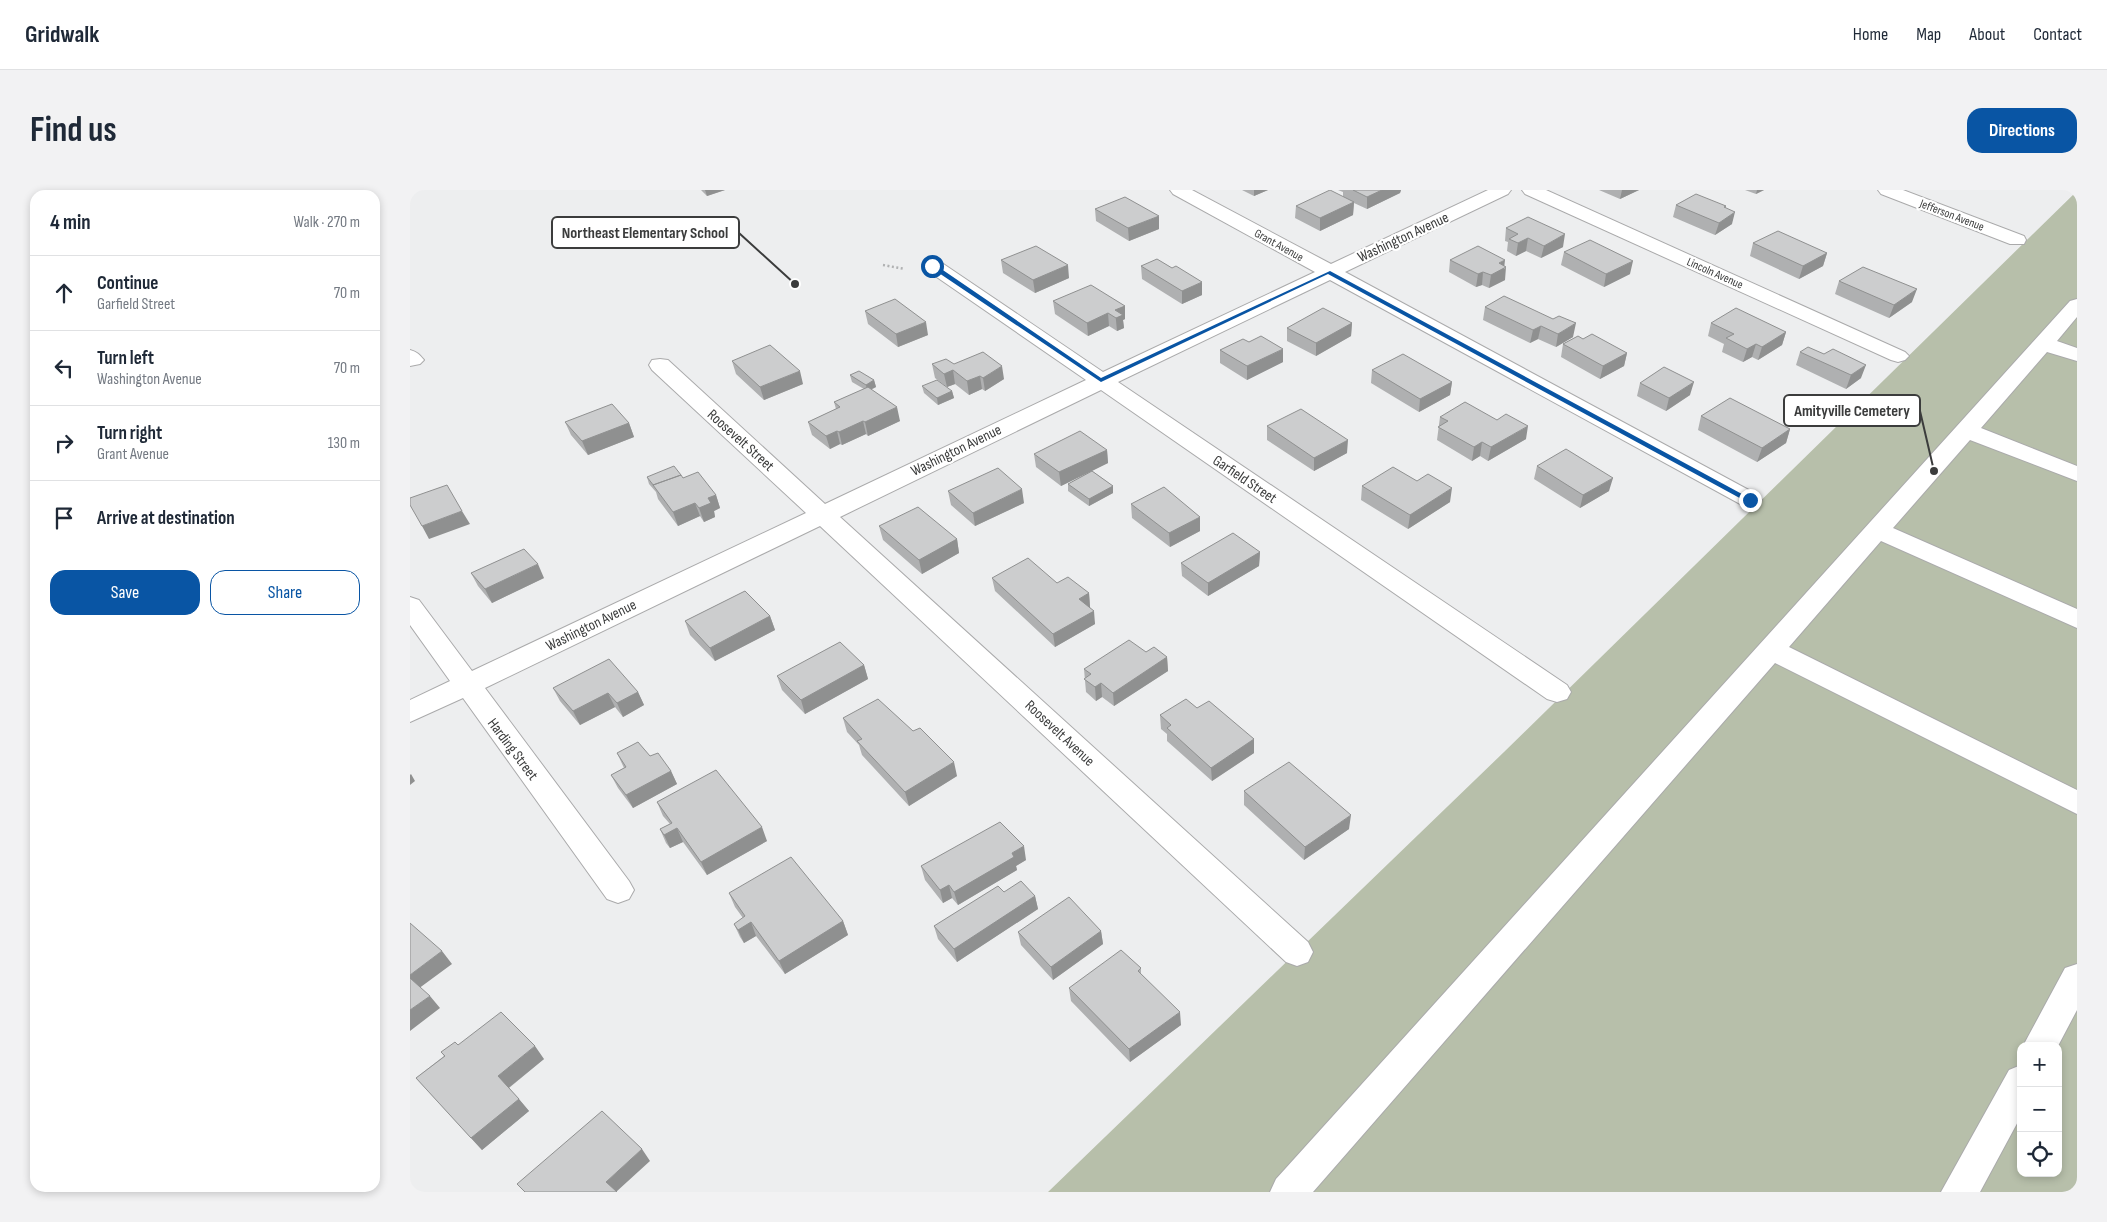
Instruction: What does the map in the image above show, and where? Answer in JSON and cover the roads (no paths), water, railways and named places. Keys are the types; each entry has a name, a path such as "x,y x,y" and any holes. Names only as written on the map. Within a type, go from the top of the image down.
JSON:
{"street":[{"name":"Grant Avenue","path":"1179,190 1750,500"},
{"name":"Washington Avenue","path":"410,712 1101,380 1502,190"},
{"name":"Lincoln Avenue","path":"1532,190 1898,356"},
{"name":"Jefferson Avenue","path":"1887,190 2017,240"},
{"name":"Garfield Street","path":"932,266 1557,692"},
{"path":"1289,1192 2077,305"},
{"path":"2043,343 2077,355"},
{"name":"Roosevelt Street","path":"660,365 822,514"},
{"path":"1966,430 2077,474"},
{"name":"Roosevelt Avenue","path":"822,514 1296,952"},
{"path":"1877,530 2077,619"},
{"name":"Harding Street","path":"410,606 618,890"},
{"path":"1771,649 2077,803"},
{"path":"2042,1042 2077,978"},
{"path":"1960,1192 2018,1087"}],"place":[{"name":"Northeast Elementary School","path":"795,284"},
{"name":"Amityville Cemetery","path":"1934,471"}]}
